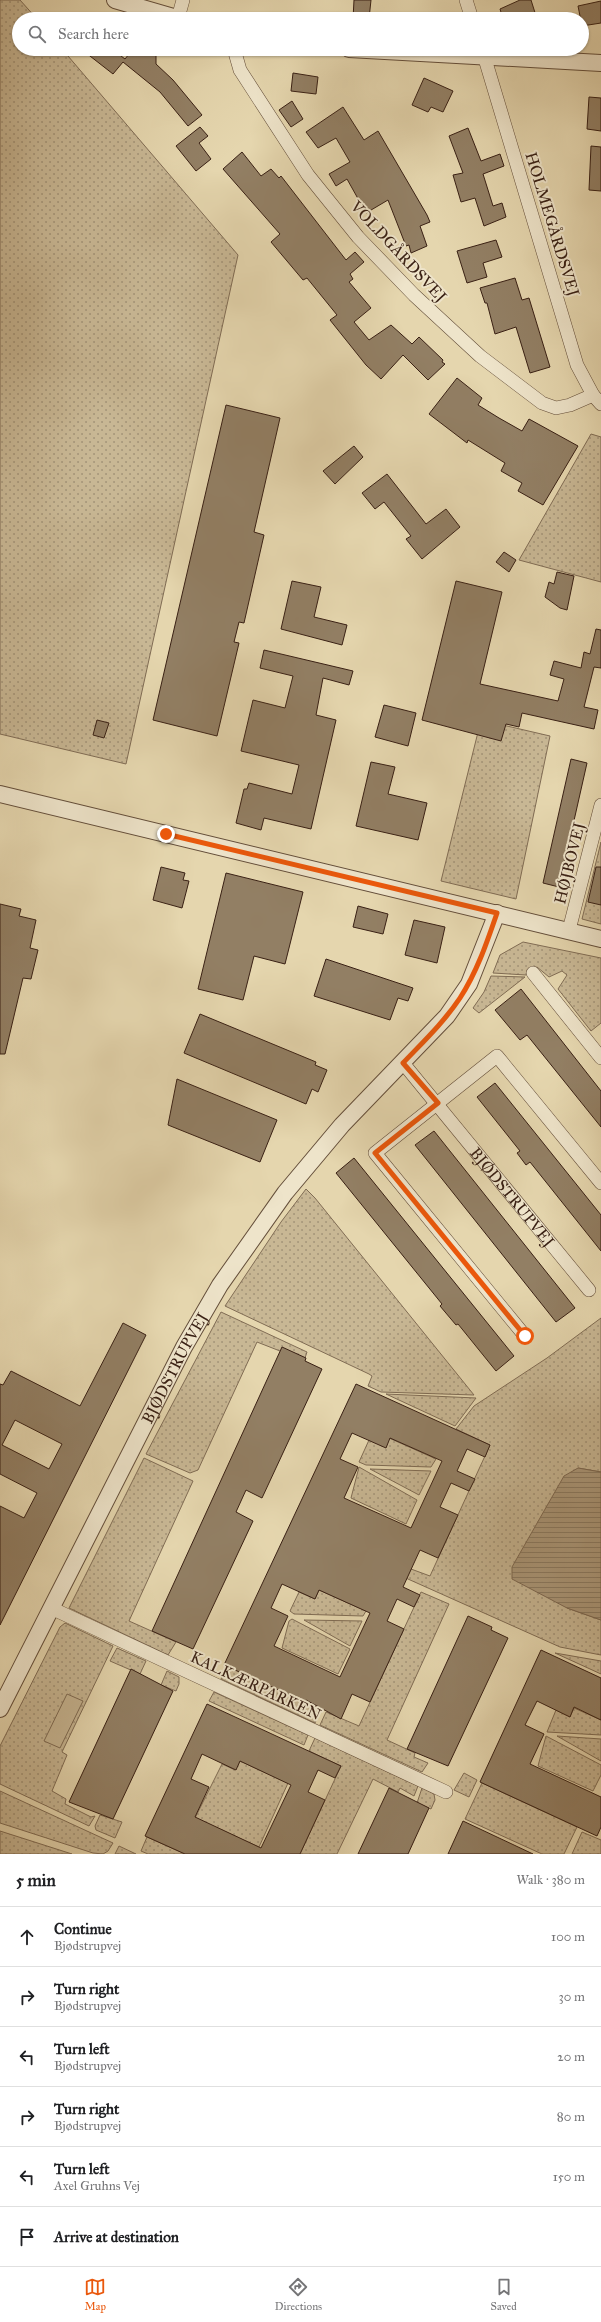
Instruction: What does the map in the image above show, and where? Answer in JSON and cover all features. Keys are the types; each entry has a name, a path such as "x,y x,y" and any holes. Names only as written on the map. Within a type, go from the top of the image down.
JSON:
{"street":[{"path":"115,0 155,12"},
{"path":"180,12 183,0"},
{"path":"466,0 470,12"},
{"name":"VOLDGÅRDSVEJ","path":"236,56 240,70 308,174 358,237 414,295 480,356 542,403 556,408 597,400"},
{"name":"HOLMEGÅRDSVEJ","path":"485,56 578,365 597,400"},
{"path":"523,56 601,62"},
{"path":"0,794 569,930 601,939"},
{"name":"HØJBOVEJ","path":"569,930 601,805"},
{"name":"BJØDSTRUPVEJ","path":"0,1709 184,1347 224,1279 300,1174 342,1125 432,1034 460,998 476,968 497,913"},
{"path":"533,973 601,1058"},
{"path":"525,1336 375,1153 498,1056 601,1183"},
{"name":"BJØDSTRUPVEJ","path":"403,1063 438,1103 589,1290"},
{"name":"KALKÆRPARKEN","path":"51,1608 446,1792"}],"shaded area":[{"path":"0,0 20,0 31,12 12,12 12,56 68,56 238,255 126,764 0,734"},
{"path":"591,434 601,437 601,582 519,560"},
{"path":"481,720 550,736 516,899 441,881"},
{"path":"601,842 601,924 582,919"},
{"path":"523,942 601,958 601,1023 591,1031 558,989 567,975 562,971 549,977 537,967 526,975 493,973 500,955"},
{"path":"491,976 525,977 479,1013 473,1008 484,992"},
{"path":"306,1189 315,1198 474,1395 381,1392 368,1386 372,1376 369,1374 225,1306 281,1222"},
{"path":"221,1312 307,1352 305,1358 280,1351 257,1342 198,1470 190,1473 146,1454"},
{"path":"601,1318 601,1472 578,1468 567,1608 601,1620 601,1655 560,1647 399,1575 411,1569 430,1576 490,1445 456,1429 474,1406 547,1358"},
{"path":"386,1394 476,1398 455,1426"},
{"path":"389,1438 436,1459 431,1467 366,1465 359,1462 369,1440"},
{"path":"144,1458 193,1481 129,1621 176,1642 168,1655 69,1608"},
{"path":"359,1467 417,1500 406,1524 351,1498"},
{"path":"578,1468 601,1472 601,1620 567,1608 512,1579 512,1567 564,1476"},
{"path":"370,1469 431,1471 419,1495"},
{"path":"319,1590 366,1611 363,1616 294,1614 290,1611 299,1592 315,1599"},
{"path":"421,1592 449,1604 387,1740 415,1753 414,1757 428,1763 422,1772 320,1725 326,1712 359,1726"},
{"path":"292,1619 350,1649 338,1674 282,1648 289,1621"},
{"path":"304,1620 362,1621 350,1646"},
{"path":"65,1623 113,1646 62,1752 67,1755 52,1791 66,1799 65,1804 91,1817 95,1816 89,1826 0,1784 0,1746 60,1627"},
{"path":"117,1648 146,1661 140,1674 110,1661"},
{"path":"555,1653 601,1661 601,1674"},
{"path":"226,1665 321,1709 315,1723 221,1679"},
{"path":"167,1671 179,1677 179,1684 176,1691 161,1685"},
{"path":"214,1692 308,1735 304,1745 209,1701"},
{"path":"67,1694 83,1701 60,1748 44,1741"},
{"path":"574,1708 601,1720 601,1735 547,1732 556,1710 570,1717"},
{"path":"546,1736 601,1765 601,1775 593,1791 538,1766"},
{"path":"557,1736 601,1739 601,1761"},
{"path":"315,1738 418,1786 414,1796 400,1788 398,1792 373,1779 337,1854 300,1854 341,1766 309,1751"},
{"path":"240,1761 288,1783 259,1847 195,1818 222,1764 235,1770"},
{"path":"464,1773 477,1780 469,1797 454,1790"},
{"path":"482,1783 577,1827 564,1854 542,1854 465,1819"},
{"path":"422,1788 434,1794 435,1800 431,1809 417,1803"},
{"path":"0,1791 113,1843 108,1851 103,1854 93,1853 0,1823"},
{"path":"100,1815 122,1822 115,1838 96,1830 95,1826"},
{"path":"0,1831 72,1854 0,1854"},
{"path":"582,1832 601,1840 601,1854 572,1854"},
{"path":"147,1837 185,1854 148,1854 141,1851"},
{"path":"119,1846 136,1854 115,1854"}],"building":[{"path":"354,0 371,0 370,12 353,12"},
{"path":"520,0 531,0 535,12 501,12 500,9"},
{"path":"601,1 601,23 589,25 589,12 579,12 578,6"},
{"path":"90,56 121,56 125,59 127,56 156,56 156,64 173,80 202,115 188,126 160,92 123,62 113,74"},
{"path":"293,73 318,77 316,94 291,91"},
{"path":"424,78 453,91 443,112 431,107 428,112 412,105"},
{"path":"589,97 601,98 601,131 587,129"},
{"path":"292,101 303,119 291,127 279,110"},
{"path":"343,107 364,140 378,131 430,222 420,226 427,246 411,253 409,245 406,246 388,200 366,213 347,179 336,186 329,174 350,162 336,138 318,148 306,132"},
{"path":"200,127 208,136 199,143 211,159 196,171 176,146"},
{"path":"468,128 481,161 500,154 504,166 483,174 493,206 502,203 506,217 484,226 475,198 461,202 453,175 463,173 449,136"},
{"path":"591,146 601,147 601,191 589,190"},
{"path":"242,152 261,176 271,169 279,178 281,176 346,260 355,252 364,262 350,274 353,279 349,282 371,308 354,322 369,340 391,325 412,344 419,337 443,360 442,362 445,364 428,380 403,355 381,379 366,365 330,320 337,315 307,278 303,280 271,242 280,234 223,169"},
{"path":"496,240 502,257 483,263 487,277 467,283 457,251"},
{"path":"515,278 522,300 529,298 550,367 530,373 516,327 495,334 487,303 485,303 480,288"},
{"path":"457,378 482,398 478,405 522,431 529,419 578,446 543,505 518,491 522,483 501,471 505,463 468,440 467,443 429,414"},
{"path":"226,405 280,418 254,532 264,535 244,623 239,622 234,642 239,643 217,736 153,720"},
{"path":"354,446 363,457 335,484 323,471"},
{"path":"387,474 426,524 446,509 460,527 422,559 406,539 411,536 384,502 375,509 362,493"},
{"path":"504,552 516,560 509,572 496,562"},
{"path":"557,572 574,576 567,610 560,608 545,597 549,582 554,584"},
{"path":"292,581 321,587 314,617 347,625 342,645 281,629"},
{"path":"456,581 502,592 480,684 558,701 564,679 550,675 554,661 581,668 584,652 590,654 596,629 601,630 601,668 594,667 584,707 598,710 594,729 522,713 519,727 506,724 501,741 422,720"},
{"path":"264,650 353,671 349,685 323,678 316,715 336,720 311,829 264,818 261,830 236,823 244,789 247,789 249,783 292,794 299,765 241,751 253,700 285,708 293,676 260,668"},
{"path":"384,705 416,713 408,746 375,737"},
{"path":"97,720 109,723 104,738 93,735"},
{"path":"571,759 587,763 559,887 543,883"},
{"path":"371,762 395,767 388,794 427,803 418,840 356,826"},
{"path":"161,867 185,873 183,880 189,881 182,908 153,900"},
{"path":"596,867 601,867 601,905 588,902"},
{"path":"226,873 303,892 285,964 254,956 243,1000 198,989"},
{"path":"0,904 21,909 19,916 36,920 30,948 38,950 31,979 23,978 5,1054 0,1054"},
{"path":"358,906 388,914 383,934 353,927"},
{"path":"414,920 445,927 437,963 405,955"},
{"path":"326,959 413,988 408,1001 398,998 390,1020 314,996"},
{"path":"521,989 601,1091 601,1127 527,1035 520,1040 495,1010"},
{"path":"200,1014 316,1062 315,1065 327,1070 318,1092 312,1089 306,1104 184,1053"},
{"path":"177,1079 277,1120 260,1162 168,1125"},
{"path":"495,1083 601,1215 601,1251 530,1162 526,1165 517,1153 520,1151 477,1097"},
{"path":"434,1131 575,1308 556,1322 415,1145"},
{"path":"354,1158 514,1356 496,1371 458,1324 456,1325 440,1306 442,1304 336,1173"},
{"path":"123,1323 146,1335 0,1625 0,1506 24,1518 37,1493 0,1474 0,1384 3,1385 11,1371 80,1406","holes":["15,1420 62,1444 49,1469 2,1445"]},
{"path":"282,1347 306,1358 305,1361 322,1369 262,1498 246,1490 236,1512 253,1521 193,1649 152,1631"},
{"path":"356,1384 490,1445 485,1457 467,1449 457,1471 475,1479 469,1491 451,1483 440,1507 458,1515 438,1558 420,1550 403,1587 420,1595 414,1607 397,1599 387,1621 404,1629 370,1702 352,1694 341,1719 306,1700 305,1702 224,1665","holes":["352,1433 386,1448 390,1438 442,1461 411,1528 344,1498 358,1467 340,1459","282,1584 315,1599 319,1590 370,1613 340,1677 274,1646 288,1616 271,1608"]},
{"path":"468,1616 492,1627 491,1630 508,1638 448,1766 407,1749"},
{"path":"541,1650 601,1678 601,1720 574,1707 570,1717 537,1701 525,1725 544,1734 530,1764 601,1797 601,1827 597,1836 480,1782"},
{"path":"131,1669 173,1691 113,1819 69,1802"},
{"path":"207,1704 341,1766 335,1778 318,1770 308,1792 325,1800 300,1854 185,1854 145,1836","holes":["202,1754 236,1770 240,1761 291,1785 261,1848 195,1817 209,1787 191,1779"]},
{"path":"389,1788 429,1808 408,1854 358,1854"},
{"path":"463,1821 533,1854 448,1854"}],"route":[{"path":"166,834 497,913 469,984 447,1016 432,1034 403,1063 438,1103 375,1153 525,1336"}]}
